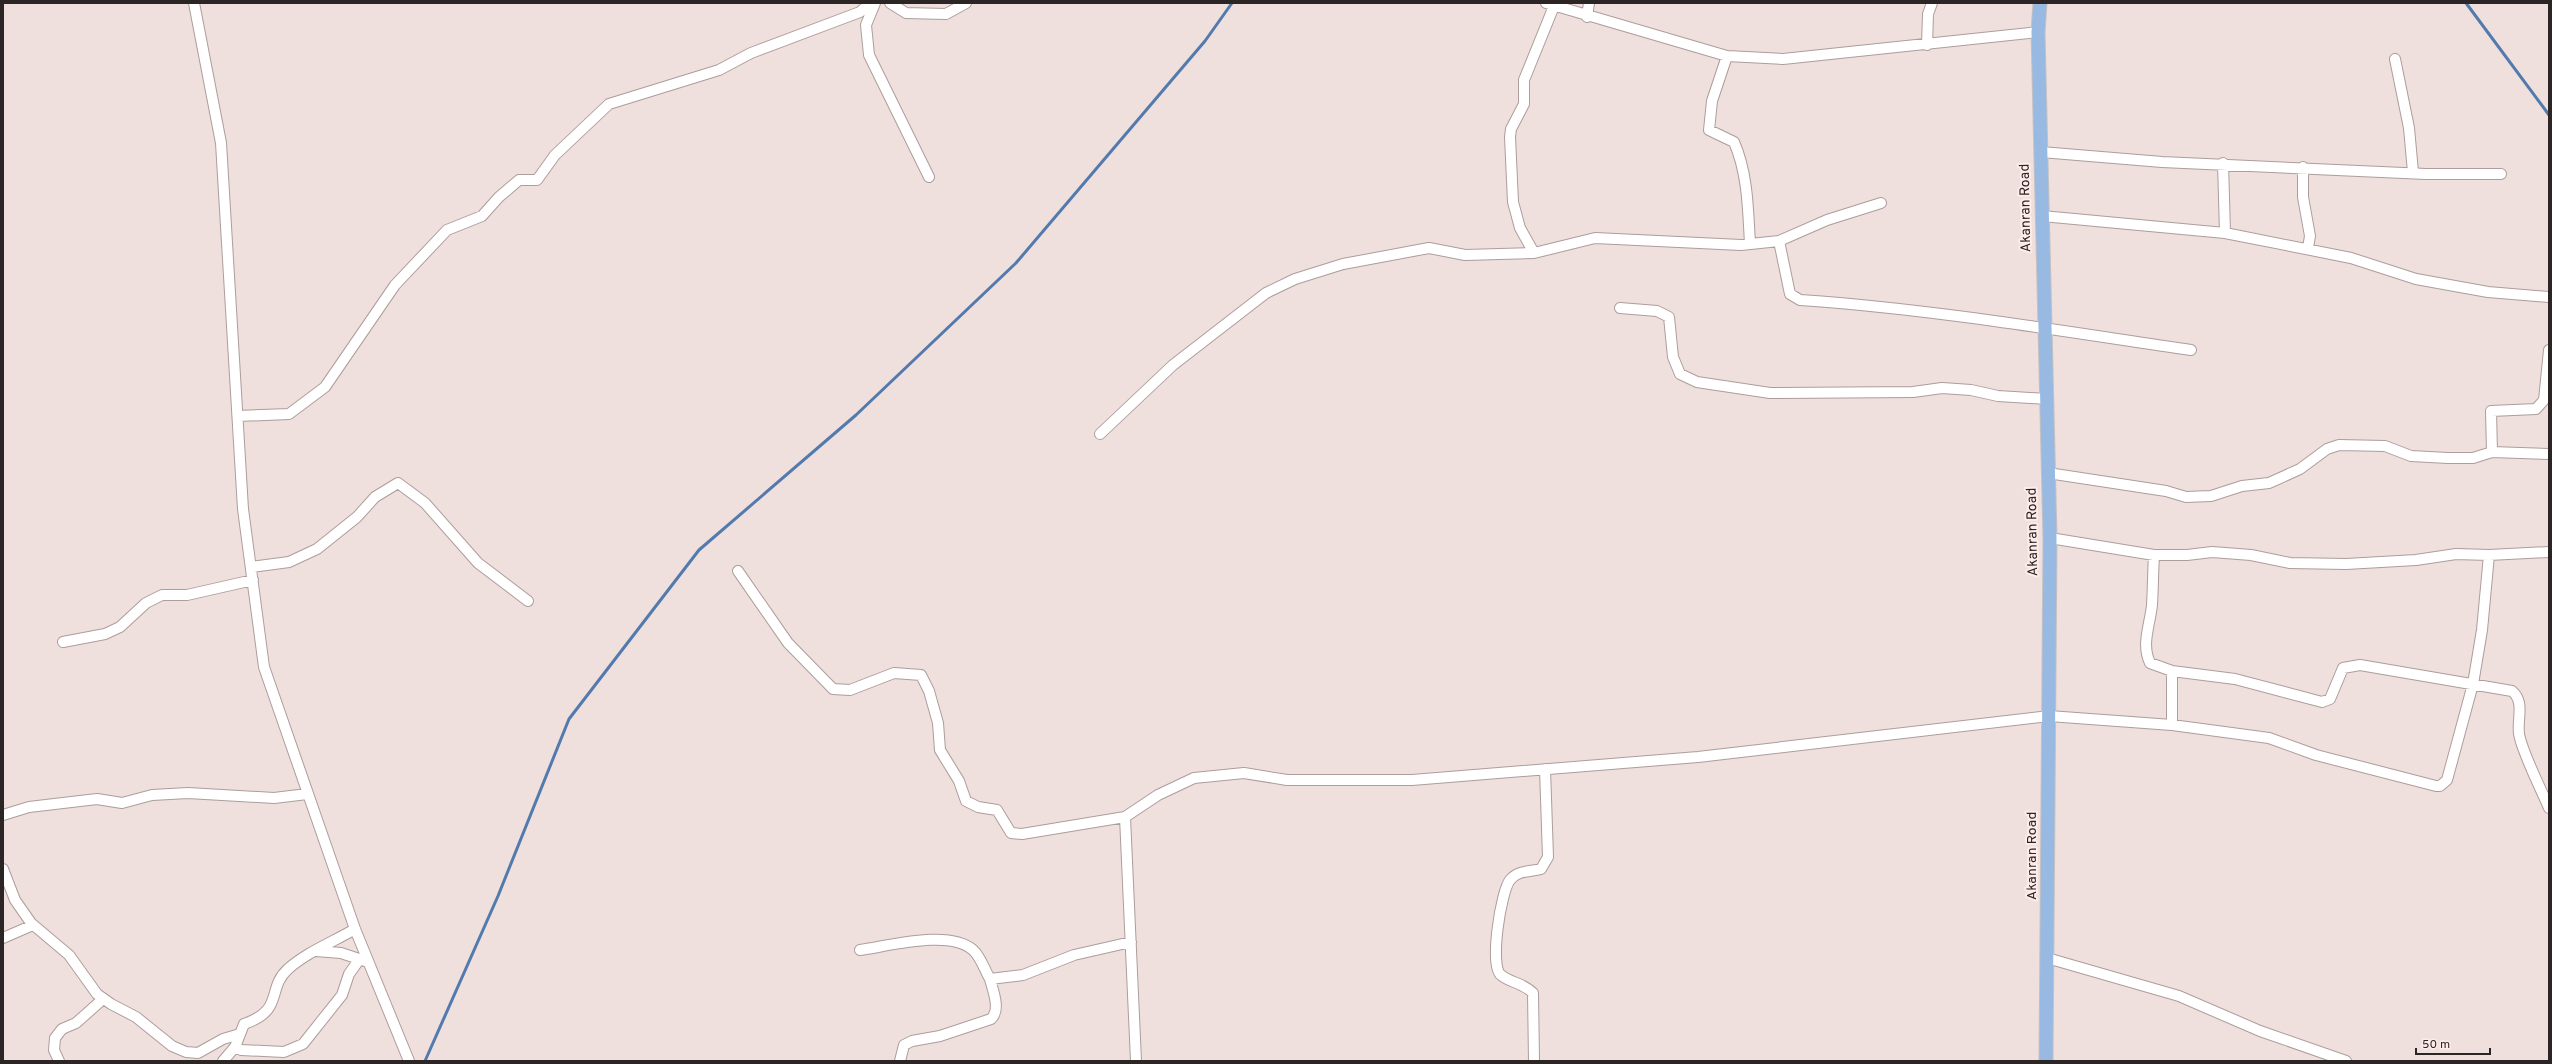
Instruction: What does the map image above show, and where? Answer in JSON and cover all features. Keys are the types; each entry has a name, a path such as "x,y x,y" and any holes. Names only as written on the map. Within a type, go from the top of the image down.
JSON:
{"main road":[{"name":"Akanran Road","path":"2040,3 2038,32 2050,538 2046,1061"}],"street":[{"path":"194,3 221,143 243,508 264,667 355,929 364,961 409,1061"},
{"path":"238,416 289,414 325,386 395,285 448,230 482,216 499,197 519,180 537,180 555,154 608,104 719,70 751,53 860,12 870,3"},
{"path":"875,3 866,25 869,55 929,177"},
{"path":"890,3 906,13 946,14 966,3"},
{"path":"1587,17 1589,3"},
{"path":"1927,45 1928,14 1932,3"},
{"path":"1534,253 1520,228 1512,202 1510,137 1511,129 1524,104 1524,80 1550,4 1587,17 1727,56 1783,59 1927,45 2038,32"},
{"path":"1727,56 1712,101 1709,130 1734,142 1739,153 1748,201 1750,244"},
{"path":"2395,59 2409,128 2413,172"},
{"path":"2041,152 2162,162 2501,174"},
{"path":"2224,164 2225,233"},
{"path":"2303,167 2303,197 2310,236 2308,248"},
{"path":"1100,434 1173,365 1266,293 1296,279 1343,264 1429,248 1466,255 1534,253 1595,238 1750,244 1779,241 1827,220 1881,203"},
{"path":"2042,216 2225,233 2308,248 2350,258 2416,279 2488,292 2549,297"},
{"path":"1779,241 1790,294 1800,300 1918,310 2044,327 2192,350"},
{"path":"1620,308 1657,311 1669,318 1673,357 1680,374 1698,382 1770,393 1913,392 1942,388 1971,390 1998,396 2047,399"},
{"path":"2492,452 2491,411 2536,409 2540,406 2544,400 2549,350"},
{"path":"2048,473 2166,491 2186,497 2211,496 2242,486 2269,483 2300,470 2327,449 2339,445 2385,446 2411,456 2448,458 2473,458 2492,452 2549,454"},
{"path":"251,567 289,562 317,549 358,517 375,497 398,484 425,503 478,563 528,601"},
{"path":"2050,538 2154,555 2187,555 2212,552 2251,555 2290,563 2346,564 2416,560 2456,554 2489,555 2549,552"},
{"path":"2154,555 2146,653 2150,663 2172,671 2235,679 2322,702 2330,699 2343,668 2360,665 2512,691 2517,696 2520,704 2519,734 2549,808"},
{"path":"738,571 788,643 833,689 850,690 894,673 921,675 929,691 938,723 940,750 959,781 966,801 978,807 997,810 1011,833 1022,834 1125,818 1158,795 1194,778 1244,773 1287,780 1412,780 1698,757 2049,716 2172,725 2269,738 2316,755 2440,786 2447,780 2473,684 2482,630 2489,555"},
{"path":"63,642 105,634 120,627 146,603 162,595 188,594 253,580"},
{"path":"2172,671 2172,725"},
{"path":"1534,1061 1535,1002 1533,993 1525,985 1500,975 1495,965 1496,932 1509,881 1521,871 1541,869 1548,858 1545,769"},
{"path":"3,815 29,807 97,799 122,803 159,794 188,793 274,798 307,794"},
{"path":"1125,818 1136,1061"},
{"path":"3,869 15,900 33,925 69,954 97,994 118,1009 136,1017 172,1046 186,1052 198,1053 223,1039 240,1034"},
{"path":"3,938 33,925"},
{"path":"223,1061 235,1047 244,1024 261,1018 272,1005 278,986 287,970 316,951 355,929"},
{"path":"860,950 933,940 963,944 974,951 990,979 996,1010 995,1015 991,1019 940,1036 912,1041 904,1045 900,1061"},
{"path":"990,979 1023,975 1074,955 1131,942"},
{"path":"316,951 341,953 364,961"},
{"path":"2047,958 2179,996 2260,1031 2346,1061"},
{"path":"235,1047 241,1050 284,1052 303,1044 342,995 350,974 364,961"},
{"path":"59,1061 54,1050 55,1038 62,1029 76,1023 104,999"}],"waterway":[{"path":"425,1061 498,896 569,719 699,550 856,415 1016,263 1205,41 1232,3"},
{"path":"2466,3 2549,115"}]}
